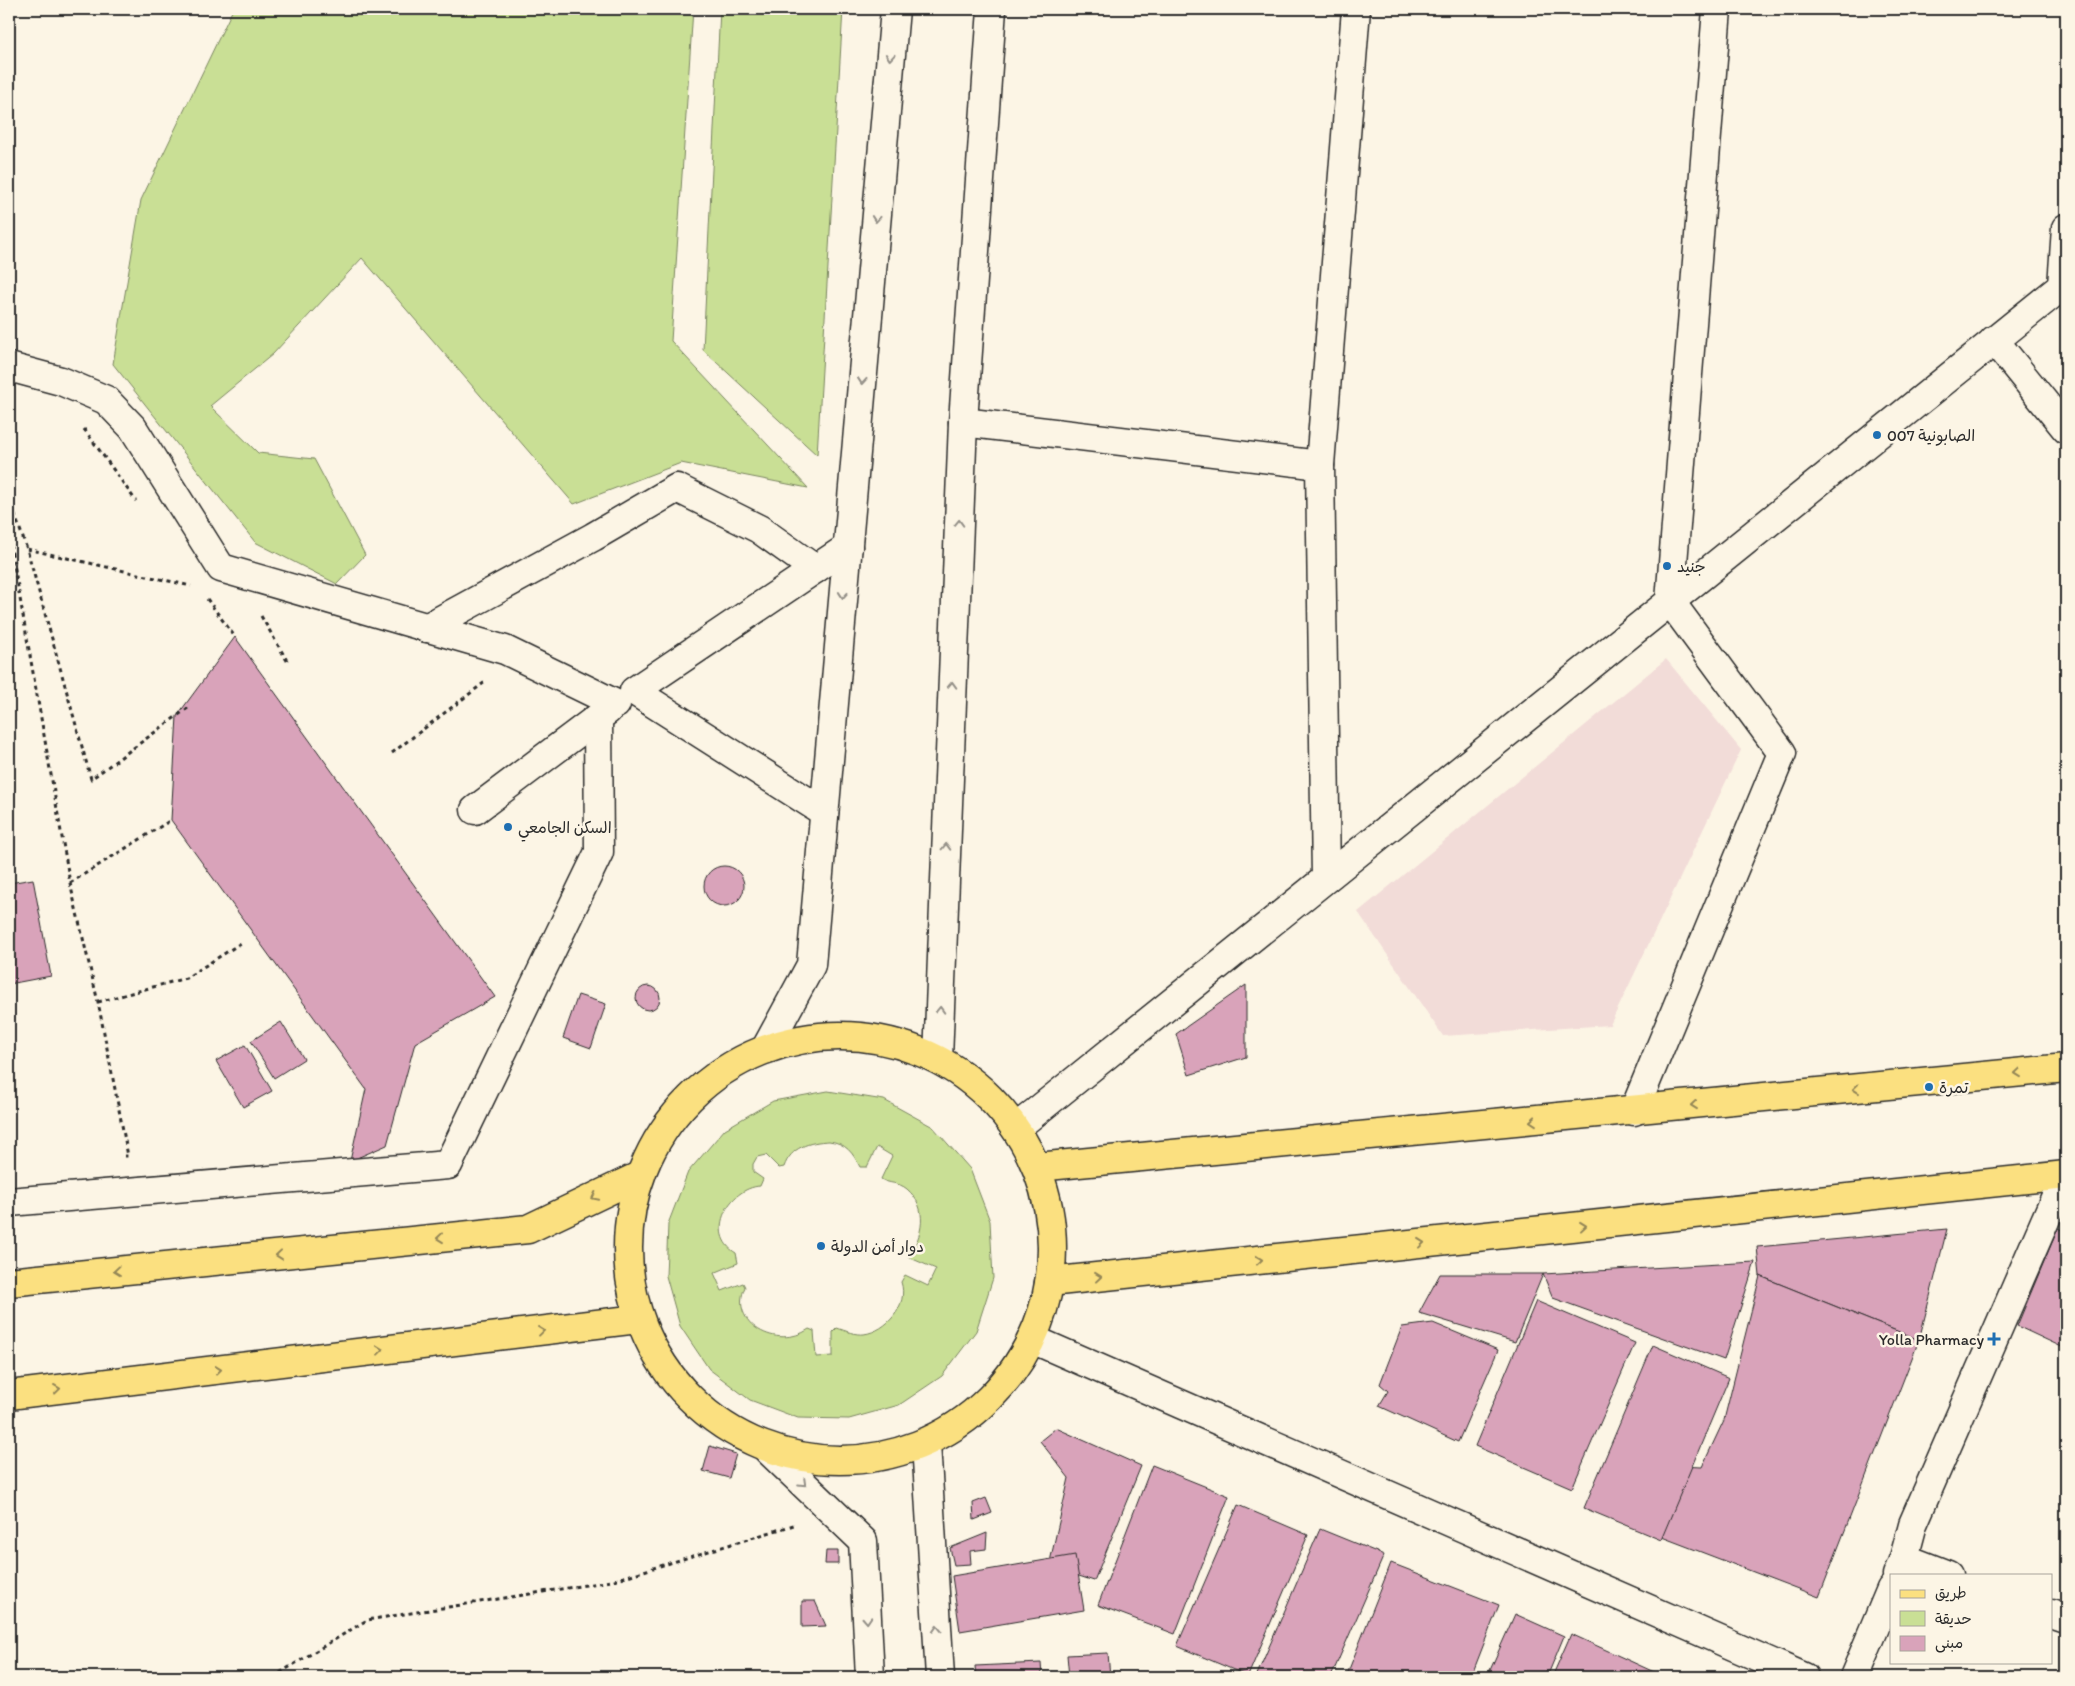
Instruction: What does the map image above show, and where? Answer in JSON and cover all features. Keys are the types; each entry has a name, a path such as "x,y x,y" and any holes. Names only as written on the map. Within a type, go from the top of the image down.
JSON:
{"main road":[{"path":"824,1035 882,1039 938,1059 981,1088 1016,1128 1036,1167 1051,1223 1049,1282 1032,1339 1005,1381 969,1417 926,1443 875,1459 820,1461 768,1450 712,1420 667,1376 638,1319 626,1248 639,1176 668,1121 712,1078 766,1048 824,1035"},
{"path":"1036,1167 2066,1068"},
{"path":"1049,1282 2065,1175"},
{"path":"9,1282 528,1229 639,1176"},
{"path":"9,1395 638,1319"}],"street":[{"path":"766,1048 811,965 895,9"},
{"path":"938,1059 963,422 992,9"},
{"path":"1326,878 1320,465 1356,9"},
{"path":"1634,1111 1782,753 1670,601 1717,9"},
{"path":"1016,1128 2064,284 2066,228"},
{"path":"1994,340 2066,429"},
{"path":"9,367 61,381 106,400 133,428 221,568 505,650 616,704 824,812"},
{"path":"963,422 1320,465"},
{"path":"426,628 593,537 677,488 759,529 815,569"},
{"path":"475,810 616,704 848,547"},
{"path":"9,1202 448,1165 599,852 616,704"},
{"path":"1943,1574 1901,1566 1912,1524 2065,1175"},
{"path":"1032,1339 1804,1677"},
{"path":"926,1443 940,1677"},
{"path":"768,1450 863,1541 870,1677"},
{"path":"1854,1677 1890,1591"},
{"path":"2052,1614 2066,1619"}],"path":[{"path":"79,422 142,509"},
{"path":"9,499 27,549 91,779 188,708"},
{"path":"9,536 70,884 98,1002 128,1156"},
{"path":"27,549 199,587"},
{"path":"204,594 235,637"},
{"path":"259,612 289,664"},
{"path":"392,754 485,682 482,676"},
{"path":"70,884 171,820"},
{"path":"98,1002 186,978 244,941"},
{"path":"273,1677 366,1620 611,1581 834,1512"}],"shaded area":[{"path":"1666,659 1741,750 1610,1025 1443,1036 1358,912"}],"green space":[{"path":"233,9 693,9 671,341 808,488 681,463 574,504 362,258 273,354 210,406 258,453 314,459 365,555 337,584 255,542 113,364 141,200"},
{"path":"720,9 843,9 817,455 703,350"},
{"path":"828,1091 884,1100 933,1127 970,1169 990,1221 993,1278 976,1331 942,1376 899,1405 849,1419 798,1418 750,1400 709,1369 680,1326 666,1276 668,1224 688,1172 725,1129 773,1101","holes":["835,1142 844,1146 855,1157 860,1167 867,1167 877,1147 892,1156 881,1179 901,1185 907,1189 919,1205 921,1213 920,1231 908,1257 936,1269 928,1286 905,1275 901,1282 903,1291 899,1308 894,1316 881,1328 864,1334 837,1328 833,1332 833,1356 816,1357 814,1331 809,1329 796,1335 783,1337 770,1335 759,1330 749,1322 743,1312 742,1300 745,1287 743,1283 722,1291 714,1273 738,1263 736,1253 727,1245 722,1235 721,1224 724,1213 730,1203 749,1189 760,1186 763,1179 753,1172 753,1164 757,1157 766,1155 779,1168 784,1167 787,1160 796,1150 808,1144"]}],"building":[{"path":"235,637 495,997 415,1043 387,1145 350,1161 366,1089 171,820 177,716"},
{"path":"724,866 738,872 744,886 738,900 724,906 710,900 704,886 710,872"},
{"path":"33,879 51,976 9,984 9,883"},
{"path":"1246,985 1246,1057 1189,1075 1176,1034"},
{"path":"648,986 656,990 660,998 656,1006 648,1010 640,1006 636,998 640,990"},
{"path":"578,995 606,1004 591,1048 563,1038"},
{"path":"281,1022 304,1059 274,1078 251,1041"},
{"path":"245,1045 272,1091 243,1107 216,1061"},
{"path":"2058,1228 2066,1232 2066,1349 2017,1326"},
{"path":"1947,1229 1919,1340 1760,1276 1757,1247"},
{"path":"1755,1262 1724,1360 1553,1298 1543,1274"},
{"path":"1440,1274 1543,1274 1515,1342 1419,1313"},
{"path":"1760,1276 1919,1340 1819,1597 1654,1534 1677,1466 1702,1467 1724,1420"},
{"path":"1536,1301 1635,1343 1572,1488 1475,1446"},
{"path":"1433,1323 1498,1350 1458,1442 1379,1406 1388,1391 1380,1384 1402,1327"},
{"path":"1653,1345 1729,1378 1661,1540 1584,1508"},
{"path":"1056,1428 1141,1466 1094,1581 1049,1566 1069,1478 1040,1441"},
{"path":"710,1446 736,1454 729,1478 703,1471"},
{"path":"1152,1465 1229,1496 1175,1634 1098,1605"},
{"path":"986,1498 992,1513 974,1520 973,1503"},
{"path":"1238,1505 1308,1535 1248,1676 1177,1646"},
{"path":"1320,1529 1384,1555 1331,1677 1256,1677"},
{"path":"987,1533 986,1549 970,1551 971,1564 954,1565 950,1548"},
{"path":"826,1551 838,1551 838,1564 825,1564"},
{"path":"1075,1555 1084,1610 960,1631 952,1576"},
{"path":"1391,1563 1499,1605 1471,1677 1346,1677"},
{"path":"802,1601 815,1601 826,1626 802,1627"},
{"path":"1515,1614 1564,1636 1547,1677 1487,1677"},
{"path":"1571,1634 1665,1677 1552,1677"},
{"path":"1108,1653 1110,1677 1069,1677 1067,1655"},
{"path":"1041,1663 1042,1677 976,1677 975,1666"}],"place":[{"name":"الصابونية 007","path":"1877,435"},
{"name":"جنيد","path":"1667,566"},
{"name":"السكن الجامعي","path":"508,827"},
{"name":"تمرة","path":"1929,1087"},
{"name":"دوار أمن الدولة","path":"821,1246"},
{"name":"Yolla Pharmacy","path":"1994,1339"}]}
